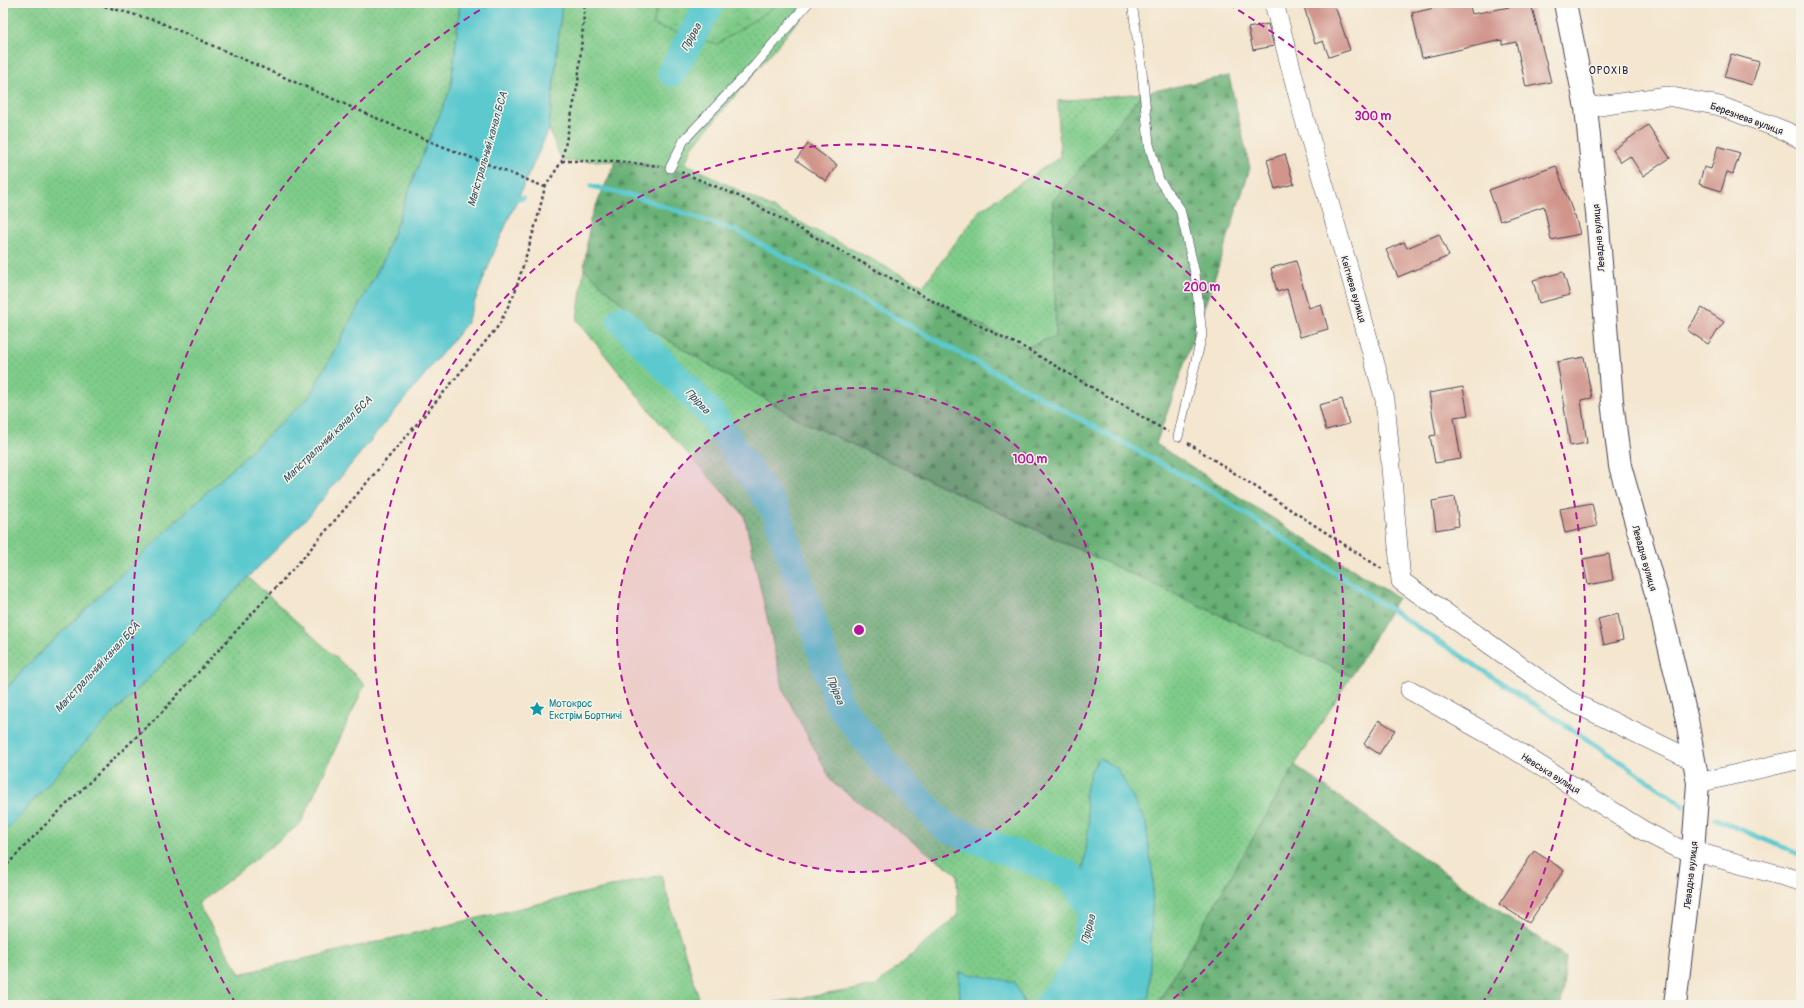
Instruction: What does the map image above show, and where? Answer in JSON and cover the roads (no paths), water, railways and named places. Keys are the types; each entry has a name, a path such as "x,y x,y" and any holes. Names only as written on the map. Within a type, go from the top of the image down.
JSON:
{"street":[{"name":"Квітнева вулиця","path":"1274,3 1303,114 1351,277 1385,400 1401,581 1568,700 1694,761"},
{"path":"1564,3 1586,108"},
{"name":"Березнева вулиця","path":"1586,108 1666,96 1720,106 1785,131 1801,139"},
{"name":"Левадна вулиця","path":"1586,108 1612,401 1620,466 1659,604 1687,720 1698,783 1693,851 1675,1005"},
{"name":"Невська вулиця","path":"1410,690 1504,743 1644,831 1677,848 1792,878 1801,882"},
{"path":"1698,783 1801,759"}],"lane":[{"path":"670,168 684,140 755,65 808,3"},
{"path":"1132,3 1142,71 1149,144 1159,180 1180,209 1195,274 1202,335 1178,437"}],"water":[{"name":"Магістральний канал БСА","path":"460,3 562,3 549,129 496,247 466,324 307,518 93,734 3,834 3,693 21,672 191,507 309,397 384,259 420,161 451,88"},
{"path":"1099,758 1117,768 1146,823 1153,878 1149,996 1137,1005 1057,1005 1072,986 1089,949 1079,908 1089,823 1085,796 1091,771"},
{"path":"959,972 1015,982 1025,1005 960,1005"}],"waterway":[{"name":"Прірва","path":"672,72 710,3"},
{"path":"591,186 634,196 739,232 1213,492 1626,765 1684,806"},
{"path":"512,199 523,198"},
{"name":"Прірва","path":"621,320 710,413 776,511 839,704 885,764 945,827 1069,875 1094,910 1077,969 1048,1005"},
{"path":"1716,819 1801,855"}],"place":[{"name":"Мотокрос Екстрім Бортничі","path":"537,709"}],"district":[{"name":"ОРОХІВ","path":"1609,70"}]}
